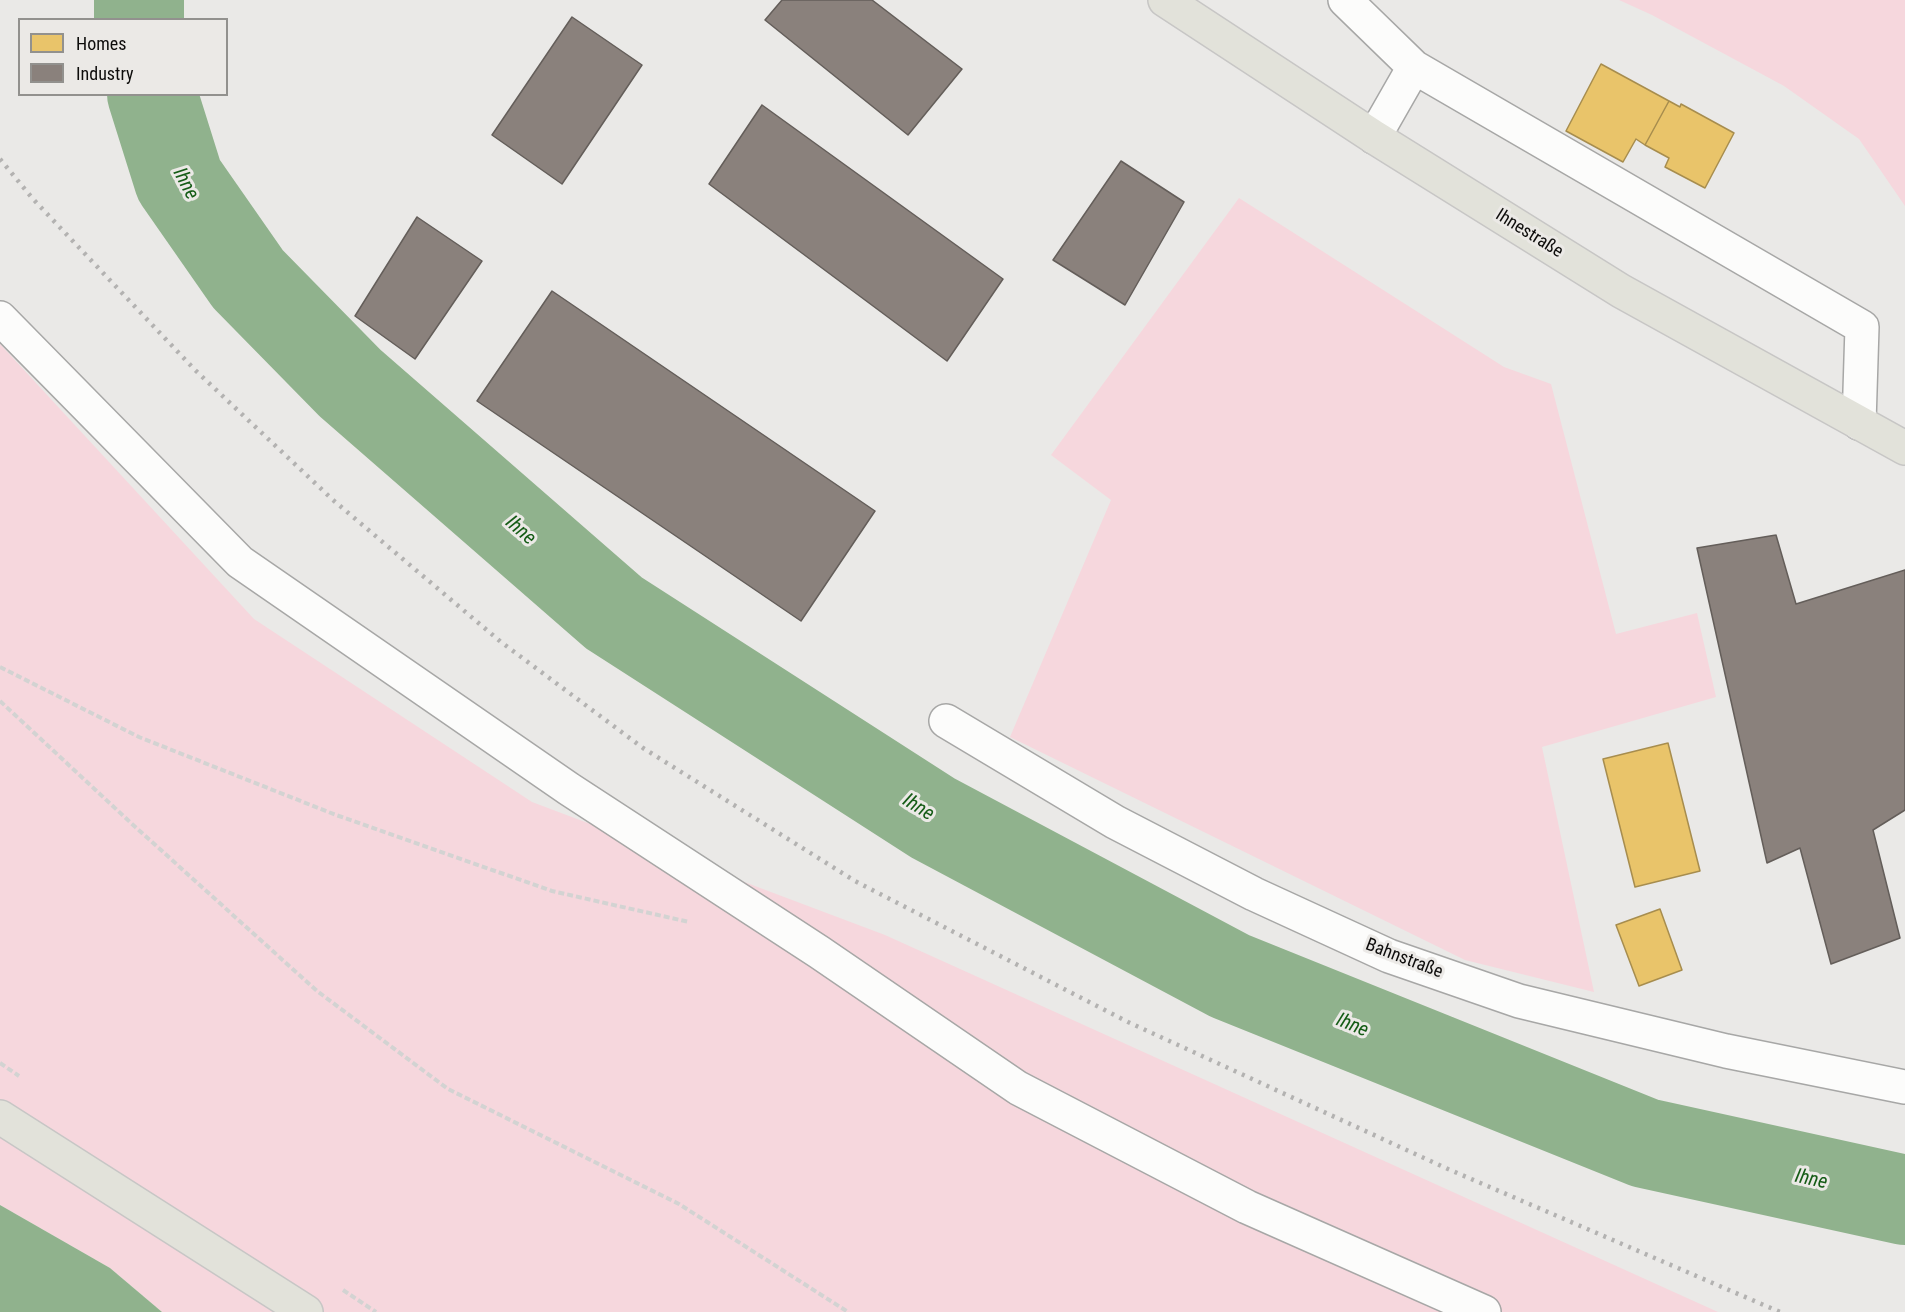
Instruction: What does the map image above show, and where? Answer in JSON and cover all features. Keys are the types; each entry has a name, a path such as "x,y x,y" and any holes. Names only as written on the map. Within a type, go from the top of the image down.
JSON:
{"main road":[{"name":"Ihnestraße","path":"1165,0 1374,137 1620,291 1905,448"},
{"path":"0,1118 306,1312"}],"street":[{"path":"1345,0 1414,67 1862,327 1859,423"},
{"path":"1374,137 1414,67"},
{"path":"0,318 240,562 569,789 819,952 1018,1088 1247,1207 1484,1312"},
{"name":"Bahnstraße","path":"946,721 1115,822 1254,894 1389,956 1519,1001 1726,1051 1905,1087"}],"path":[{"path":"0,668 139,737 336,815 552,891 691,922"},
{"path":"0,700 131,823 317,991 448,1089 680,1204 848,1312"}],"shaded area":[{"path":"1619,0 1905,0 1905,206 1859,139 1784,86 1652,15"},
{"path":"1239,198 1504,367 1551,384 1616,634 1697,613 1716,697 1542,747 1594,992 1465,960 1010,737 1111,500 1051,455"},
{"path":"0,344 254,619 532,802 885,935 1718,1312 162,1312 110,1268 0,1205"},
{"path":"0,1205 110,1268 162,1312 0,1312"}],"building: Homes":[{"path":"1601,64 1669,101 1645,145 1636,139 1623,162 1566,131"},
{"path":"1669,101 1680,107 1681,104 1734,133 1705,188 1665,167 1669,158 1645,145"},
{"path":"1668,743 1700,871 1635,887 1603,759"},
{"path":"1660,909 1682,970 1639,986 1616,925"}],"building: Industry":[{"path":"782,0 872,0 962,69 908,135 765,20"},
{"path":"572,17 642,65 562,184 492,135"},
{"path":"762,105 1003,279 947,361 709,184"},
{"path":"1121,161 1184,202 1125,305 1053,260"},
{"path":"417,217 482,261 415,359 355,316"},
{"path":"552,291 875,511 801,621 477,401"},
{"path":"1776,535 1796,604 1905,570 1905,810 1873,830 1900,938 1831,964 1800,848 1767,863 1697,548"}],"waterway":[{"name":"Ihne","path":"139,0 139,18"},
{"name":"Ihne","path":"153,96 179,180 248,279 350,383 614,613 933,818 1230,976 1645,1143 1905,1200"}],"railway":[{"path":"0,159 33,199 195,370 333,500 501,642 643,748 855,881 1128,1022 1448,1169 1780,1312"}]}
